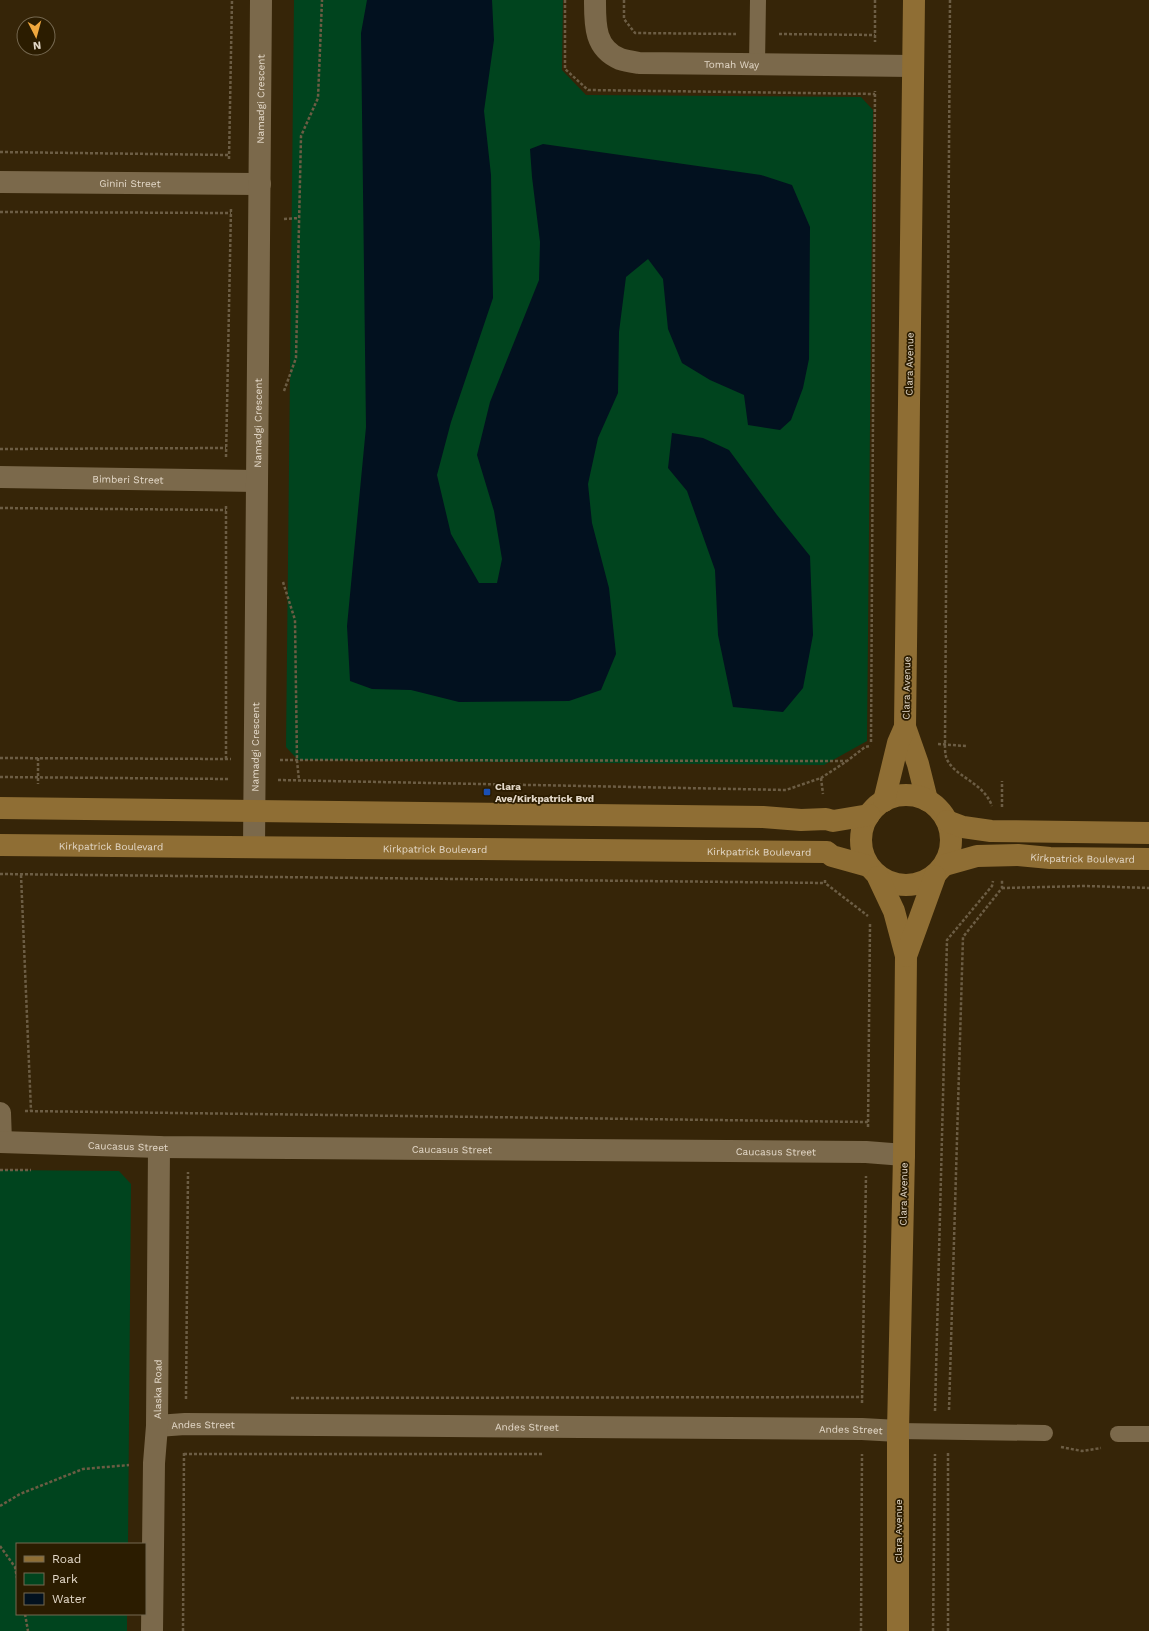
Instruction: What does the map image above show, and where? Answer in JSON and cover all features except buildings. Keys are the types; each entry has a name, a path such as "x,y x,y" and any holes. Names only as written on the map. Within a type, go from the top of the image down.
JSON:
{"street":[{"name":"Namadgi Crescent","path":"254,846 261,0"},
{"name":"Tomah Way","path":"595,0 597,35 606,50 620,59 639,63 912,66"},
{"name":"Clara Avenue","path":"914,0 905,727 918,764 927,800"},
{"name":"Ginini Street","path":"0,182 260,184"},
{"name":"Bimberi Street","path":"0,477 257,481"},
{"name":"Clara Avenue","path":"876,808 905,727"},
{"path":"0,808 763,817 801,820 826,819 833,821 876,808 898,796 913,795 927,800 939,809 948,821 952,836 950,850 940,870 922,883 907,886 892,884 873,871 862,852 860,837 864,822 876,808"},
{"path":"948,821 963,827 1002,831 1149,833"},
{"name":"Kirkpatrick Boulevard","path":"0,845 827,852 832,856 873,871"},
{"name":"Kirkpatrick Boulevard","path":"940,870 977,856 1149,859"},
{"name":"Clara Avenue","path":"906,956 940,870"},
{"name":"Clara Avenue","path":"873,871 894,911 906,956 904,1155 898,1431 898,1631"},
{"path":"0,1113 0,1142"},
{"name":"Caucasus Street","path":"0,1142 159,1147 866,1152 904,1155"},
{"name":"Alaska Road","path":"152,1631 154,1463 157,1426 159,1147"},
{"name":"Andes Street","path":"157,1426 193,1424 862,1429 898,1431"}],"lane":[{"path":"757,64 758,0"},
{"path":"898,1431 1045,1433"},
{"path":"1118,1434 1149,1434"}],"path":[{"path":"226,759 225,480 231,213 229,184 232,0"},
{"path":"283,393 296,358 301,136 318,98 322,0"},
{"path":"871,746 876,65 875,0"},
{"path":"0,152 230,155"},
{"path":"0,212 231,213"},
{"path":"0,449 226,448"},
{"path":"0,508 226,510"},
{"path":"282,580 295,620 297,761 299,780"},
{"path":"0,758 226,759 255,769 299,780 786,790 821,778 847,761 297,761"},
{"path":"0,777 255,769"},
{"path":"821,778 826,819"},
{"path":"1002,782 1002,831"},
{"path":"825,883 827,852"},
{"path":"948,1631 948,1432 963,937 1002,888 1002,856"},
{"path":"0,874 825,883 870,918 862,1429 861,1631"},
{"path":"21,875 31,1111"},
{"path":"1002,888 1084,886 1149,888"},
{"path":"23,1111 868,1122"},
{"path":"289,1398 863,1397"},
{"path":"186,1398 194,1398"},
{"path":"1045,1433 1059,1447 1082,1451 1111,1447 1118,1434"},
{"path":"184,1454 543,1454"},
{"path":"854,1454 862,1454"},
{"path":"0,1506 20,1494 83,1469 154,1463"},
{"path":"0,1546 15,1567 16,1572"},
{"path":"25,1615 28,1631"}],"green space":[{"path":"294,0 563,0 562,70 586,95 861,97 873,110 867,741 824,765 298,760 286,747"},
{"path":"0,1170 119,1171 131,1184 128,1543 16,1543 16,1615 127,1615 127,1631 0,1631"}],"water":[{"path":"367,0 492,0 494,40 484,111 491,175 493,298 451,422 437,475 451,534 479,583 497,583 502,559 494,511 477,455 490,402 539,280 540,242 530,149 543,144 761,175 792,185 810,227 809,359 803,388 791,420 780,430 748,425 744,395 710,380 682,363 668,329 663,279 648,259 626,277 619,332 618,393 598,438 588,484 592,523 609,588 616,654 601,690 569,701 459,702 411,690 372,689 350,681 347,626 366,427 361,33"},
{"path":"672,433 703,438 729,450 777,515 810,556 813,635 803,688 783,712 733,707 718,635 715,570 687,491 668,468"}],"place":[{"name":"Clara Ave/Kirkpatrick Bvd","path":"487,792"}]}
